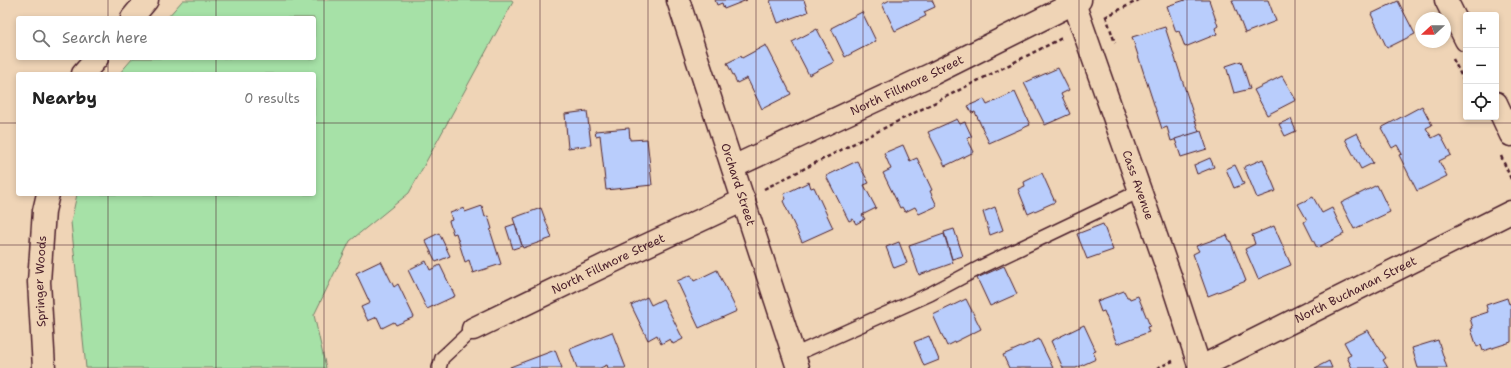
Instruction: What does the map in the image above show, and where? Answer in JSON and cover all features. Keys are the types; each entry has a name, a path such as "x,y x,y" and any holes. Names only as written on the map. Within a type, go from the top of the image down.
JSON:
{"street":[{"path":"134,16 147,0"},
{"name":"Orchard Street","path":"678,0 796,362"},
{"path":"1446,0 1463,34"},
{"name":"North Fillmore Street","path":"733,167 932,74 1076,1"},
{"name":"Cass Avenue","path":"1076,1 1170,276 1199,368"},
{"path":"85,72 95,60"},
{"path":"1499,109 1511,135"},
{"name":"Springer Woods","path":"44,368 39,282 44,211 48,196"},
{"name":"North Fillmore Street","path":"473,329 744,200"},
{"name":"North Buchanan Street","path":"1199,368 1511,212"}],"lane":[{"path":"796,362 981,267 1140,191"},
{"path":"439,368 442,358 473,329"}],"path":[{"path":"1099,20 1139,0"},
{"path":"1106,16 1116,46"},
{"path":"766,196 763,188 1065,37"},
{"path":"1450,54 1465,84"},
{"path":"1157,368 1165,364"}],"green space":[{"path":"183,0 512,0 513,2 409,193 350,241 314,315 326,368 86,368 71,222 77,196 316,196 316,72 121,72 131,60 316,60 316,16 169,16"}],"building":[{"path":"715,0 747,0 724,9 722,3 717,5"},
{"path":"804,0 808,12 778,23 770,1"},
{"path":"890,0 932,0 935,7 924,12 926,16 895,31 882,4"},
{"path":"1185,0 1209,0 1218,26 1215,28 1217,34 1185,47 1179,31 1176,32 1167,6"},
{"path":"1232,0 1268,0 1276,21 1245,33"},
{"path":"1398,1 1415,34 1387,48 1371,14"},
{"path":"862,12 876,41 845,57 831,28"},
{"path":"1165,27 1199,132 1171,141 1167,127 1162,129 1132,37"},
{"path":"817,29 834,62 809,75 792,42"},
{"path":"766,45 791,94 762,109 747,78 737,83 727,63 741,56 742,58"},
{"path":"1241,61 1250,89 1234,93 1226,66"},
{"path":"1058,68 1069,90 1061,94 1070,114 1045,125 1024,83"},
{"path":"1282,76 1296,100 1267,115 1254,90"},
{"path":"1015,92 1030,125 989,143 975,112 972,113 968,106 984,99 987,105"},
{"path":"1422,106 1432,125 1426,128 1432,138 1440,134 1451,155 1439,161 1447,176 1417,191 1399,155 1402,154 1397,145 1392,148 1381,128"},
{"path":"587,111 591,145 568,148 565,114"},
{"path":"957,119 960,124 965,122 972,137 967,138 974,152 945,166 928,132"},
{"path":"1291,119 1296,131 1285,136 1279,124"},
{"path":"629,128 630,140 647,139 652,185 606,190 600,135 596,136 595,131"},
{"path":"1201,131 1207,149 1181,157 1175,139"},
{"path":"1357,133 1373,163 1361,169 1345,139"},
{"path":"903,145 910,161 917,158 932,190 930,191 937,206 919,214 915,207 905,212 902,207 900,208 883,173 891,169 884,153"},
{"path":"1210,158 1214,167 1197,174 1194,165"},
{"path":"1263,159 1276,191 1257,198 1244,167"},
{"path":"857,161 869,183 864,185 876,208 862,215 865,219 856,224 853,219 849,221 826,176"},
{"path":"1235,165 1244,184 1234,188 1226,169"},
{"path":"1042,173 1055,202 1028,214 1018,189 1025,186 1024,182"},
{"path":"809,182 811,188 814,187 833,228 802,242 783,201 786,199 784,194"},
{"path":"1377,185 1390,212 1354,229 1341,203"},
{"path":"1313,197 1322,213 1332,208 1344,234 1317,248 1304,222 1307,220 1298,204"},
{"path":"482,206 485,217 488,216 492,229 490,230 501,264 473,273 469,260 465,262 456,233 453,234 449,221 452,220 450,213 464,208 465,212"},
{"path":"995,207 1003,230 990,235 983,212"},
{"path":"541,208 552,238 523,248 513,218"},
{"path":"515,224 522,246 513,249 506,227"},
{"path":"1103,224 1113,250 1087,259 1077,234"},
{"path":"1274,226 1291,265 1258,279 1245,249 1255,244 1252,235"},
{"path":"954,229 963,256 952,259 944,232"},
{"path":"439,233 450,256 436,262 425,240"},
{"path":"944,234 953,263 919,275 909,246"},
{"path":"1227,235 1246,281 1208,296 1193,254 1199,251 1196,246"},
{"path":"899,242 907,263 894,268 886,247"},
{"path":"381,261 394,287 398,284 414,317 396,325 394,322 382,328 377,317 368,321 361,307 370,303 356,273"},
{"path":"426,261 430,270 440,265 455,296 427,309 408,270"},
{"path":"1004,266 1017,294 990,306 977,278"},
{"path":"717,270 737,311 699,328 677,281 691,275 694,281"},
{"path":"1124,291 1130,299 1138,296 1150,326 1147,327 1149,332 1117,344 1104,311 1101,312 1097,301"},
{"path":"647,297 651,305 663,299 683,339 673,344 670,339 661,344 657,335 648,340 631,305"},
{"path":"1507,298 1509,304 1511,303 1511,342 1483,351 1481,345 1477,347 1471,329 1473,328 1470,318 1488,312 1486,305"},
{"path":"966,299 981,329 947,346 933,315"},
{"path":"1084,325 1096,351 1093,352 1096,359 1076,368 1063,368 1051,341"},
{"path":"1368,330 1386,358 1383,360 1388,368 1352,368 1347,357 1351,355 1344,342"},
{"path":"612,332 626,368 608,368 607,365 600,368 577,368 570,349"},
{"path":"929,336 939,360 924,366 914,342"},
{"path":"1039,339 1053,368 1009,368 1003,355"},
{"path":"1438,340 1447,368 1418,368 1412,348"},
{"path":"555,350 562,368 510,368 510,367"},
{"path":"1329,361 1332,368 1315,368"}]}
